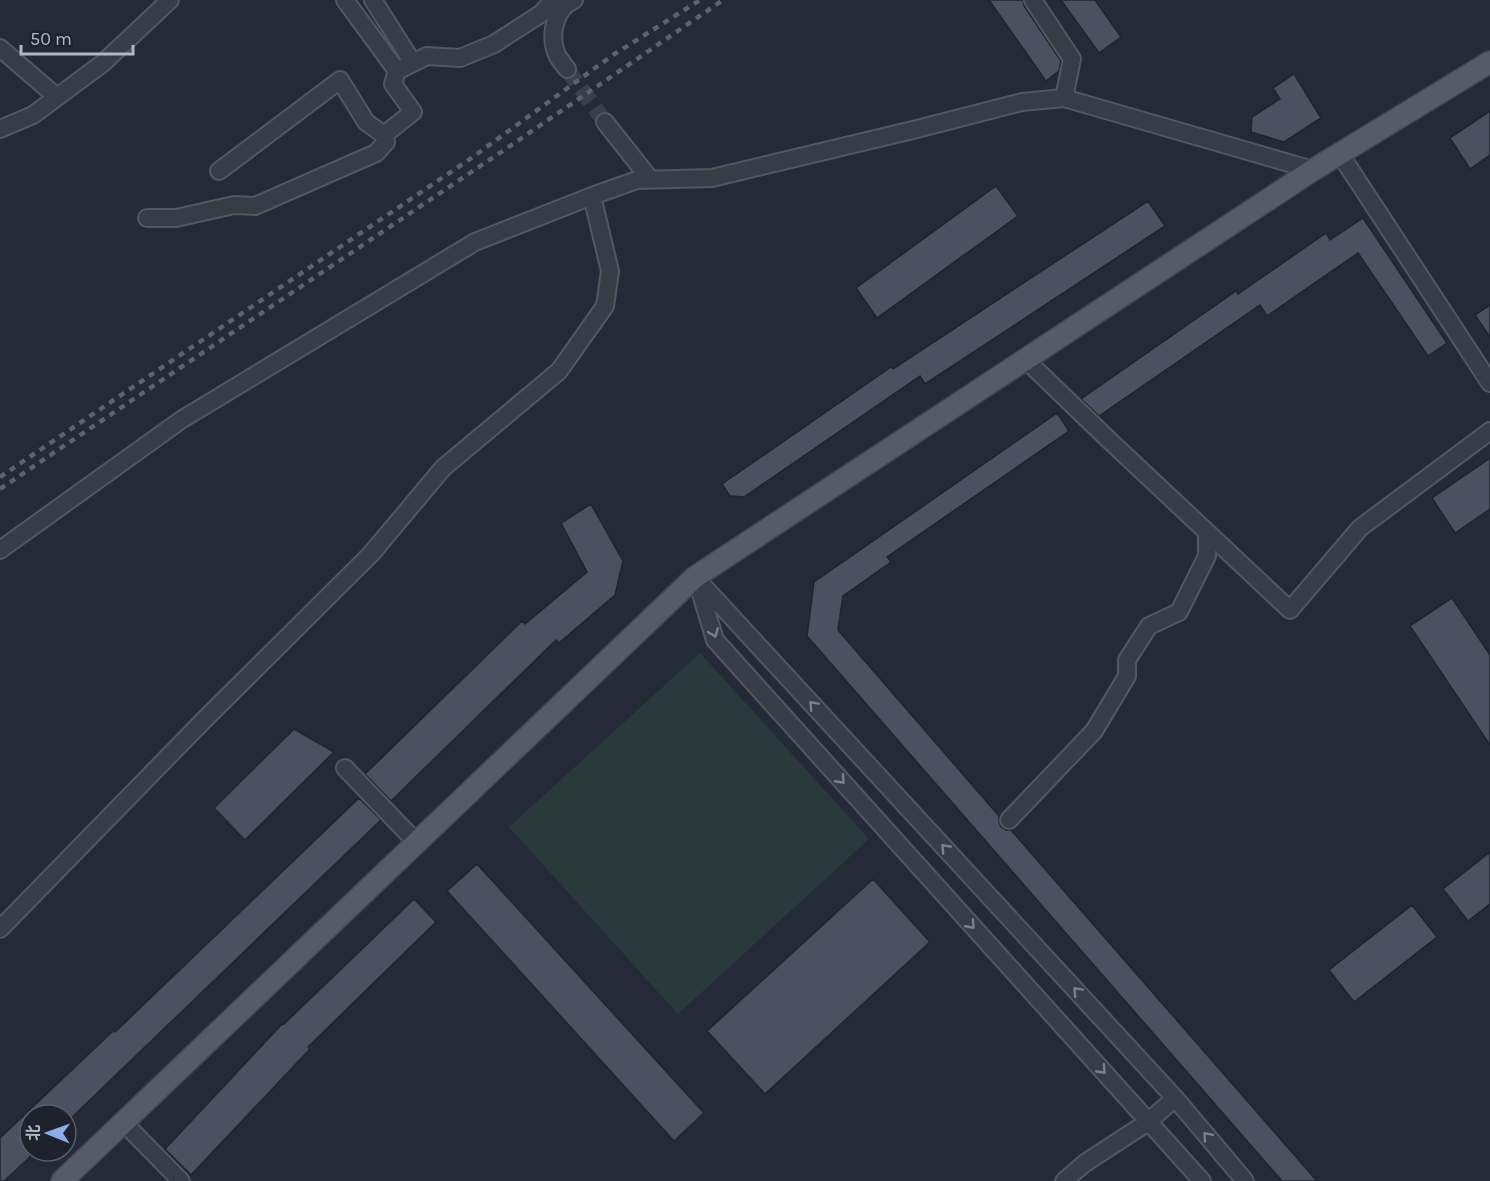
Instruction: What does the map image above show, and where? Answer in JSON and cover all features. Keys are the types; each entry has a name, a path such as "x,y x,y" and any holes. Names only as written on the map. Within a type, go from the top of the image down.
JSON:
{"main road":[{"path":"62,1181 695,578 1313,170 1490,62"}],"street":[{"path":"0,129 33,115 103,63 171,0"},
{"path":"345,0 397,71"},
{"path":"373,0 413,63"},
{"path":"384,135 413,112 393,84 397,71 427,56 460,58 495,44 542,13 553,0"},
{"path":"567,69 554,45 554,31 558,17 565,6 574,0"},
{"path":"1033,0 1072,59 1064,98"},
{"path":"0,48 57,97"},
{"path":"147,218 177,218 234,205 255,206 376,153 386,142 384,135 366,122 340,80 219,171"},
{"path":"0,550 182,420 475,242 637,180 712,178 1022,102 1064,98 1313,170"},
{"path":"605,122 650,179"},
{"path":"1340,154 1490,384"},
{"path":"0,929 204,720 371,554 443,468 559,371 605,306 610,271 592,196"},
{"path":"1026,360 1290,610 1360,528 1490,431"},
{"path":"1009,820 1094,731 1127,676 1127,660 1149,626 1179,612 1207,556 1207,532"},
{"path":"695,578 1175,1098 1245,1181"},
{"path":"695,578 715,640 1202,1181"},
{"path":"345,768 417,843"},
{"path":"1064,1181 1085,1163 1148,1122 1175,1098"},
{"path":"124,1123 181,1181"}],"shaded area":[{"path":"700,653 869,839 678,1014 509,827"}],"building":[{"path":"989,0 1023,0 1024,6 1061,61 1059,71 1046,81"},
{"path":"1061,0 1095,0 1121,37 1099,53"},
{"path":"1294,74 1321,118 1284,142 1251,132 1252,117 1280,99 1273,88"},
{"path":"1490,111 1490,155 1470,169 1450,138"},
{"path":"996,186 1018,216 877,318 856,288"},
{"path":"1148,201 1165,226 925,384 920,376 744,497 730,496 722,484 891,367 893,369"},
{"path":"1363,218 1447,343 1428,356 1358,253 1267,316 1260,305 1099,416 1081,399 1236,291 1238,294 1326,233 1330,240"},
{"path":"1490,305 1490,337 1475,315"},
{"path":"1057,413 1069,431 887,557 891,562 843,596 838,630 999,816 1001,827 1011,830 1317,1181 1282,1181 807,636 814,582"},
{"path":"1490,458 1490,509 1455,533 1432,498"},
{"path":"591,504 623,561 615,595 559,643 556,640 391,801 365,774 522,621 525,624 587,572 561,523"},
{"path":"1452,598 1490,655 1490,745 1410,626"},
{"path":"294,729 334,752 245,840 214,808"},
{"path":"359,798 381,820 78,1111 78,1103 37,1103 114,1030 115,1032"},
{"path":"1490,852 1490,904 1468,921 1443,889"},
{"path":"477,864 704,1113 674,1141 447,891"},
{"path":"873,879 930,942 765,1094 707,1031"},
{"path":"414,899 436,922 308,1047 310,1049 191,1175 165,1149 283,1023"},
{"path":"1412,905 1437,937 1354,1002 1329,970"},
{"path":"18,1121 18,1163 24,1163 4,1181 0,1181 0,1138"}],"tunnel":[{"path":"567,69 605,122"}],"railway":[{"path":"0,477 470,159 613,55 700,0"},
{"path":"0,489 723,0"}]}
